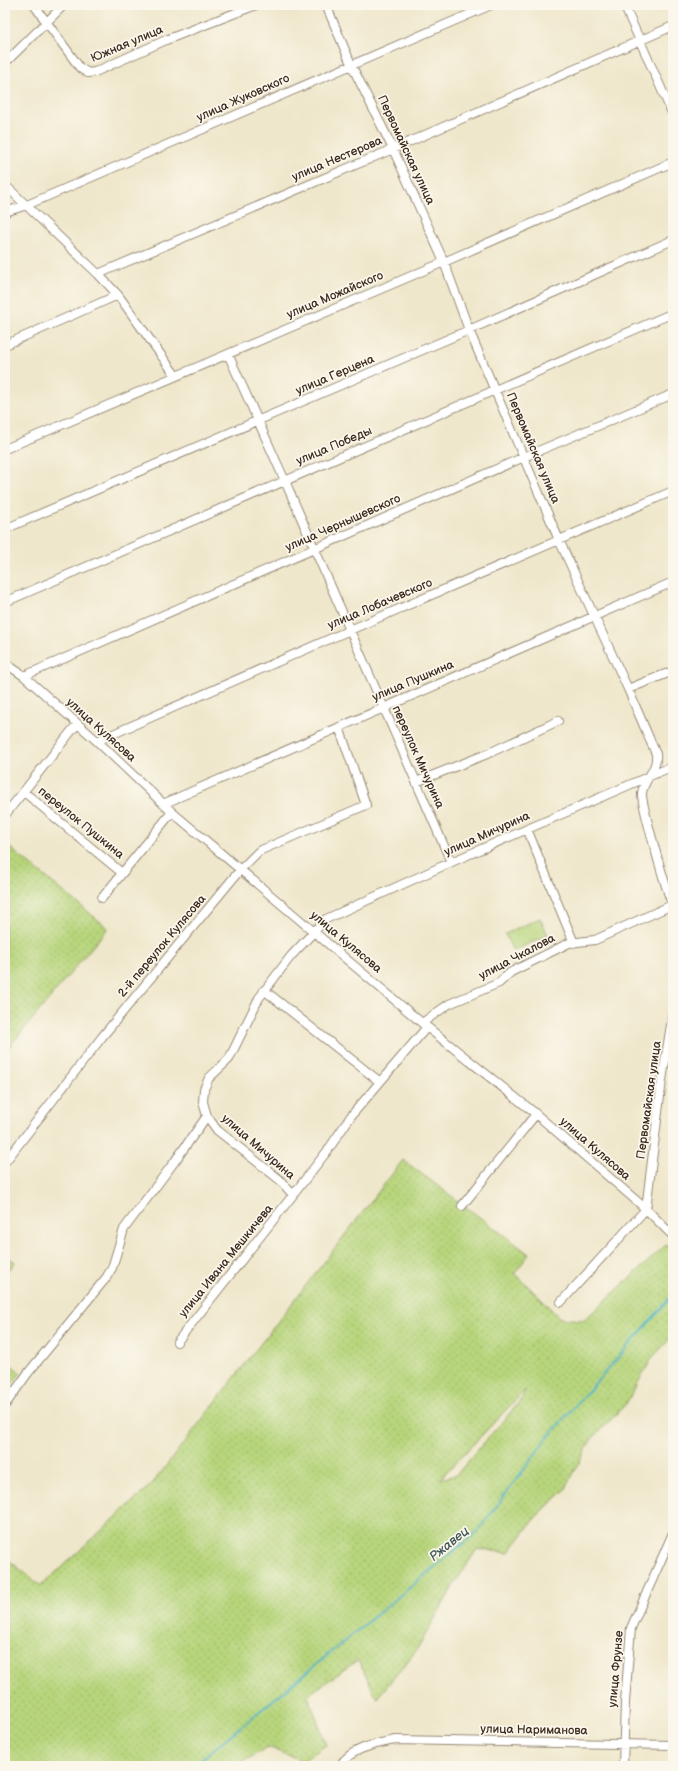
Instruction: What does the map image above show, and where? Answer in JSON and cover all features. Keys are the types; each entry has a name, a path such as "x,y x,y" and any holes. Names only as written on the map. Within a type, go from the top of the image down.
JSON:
{"street":[{"name":"Южная улица","path":"34,5 80,68 88,72 95,72 166,40 256,5"},
{"path":"5,63 64,5"},
{"name":"Первомайская улица","path":"326,5 351,64 393,148 444,262 469,330 559,540 628,689 656,754 655,765 648,776 642,795 673,905"},
{"name":"улица Жуковского","path":"5,212 27,205 351,64 491,5"},
{"path":"624,5 673,115"},
{"name":"улица Нестерова","path":"98,274 673,26"},
{"name":"улица Можайского","path":"5,449 444,262 673,162"},
{"path":"5,185 118,295 176,376"},
{"name":"улица Герцена","path":"5,529 469,330 673,240"},
{"path":"5,345 118,295"},
{"name":"улица Победы","path":"5,602 673,313"},
{"name":"переулок Мичурина","path":"228,354 315,549 451,862"},
{"name":"улица Чернышевского","path":"24,676 524,457 673,394"},
{"name":"улица Лобачевского","path":"97,741 673,491"},
{"name":"улица Пушкина","path":"163,804 673,582"},
{"name":"улица Кулясова","path":"5,663 24,676 78,724 172,812 425,1025 536,1114 646,1209 673,1236"},
{"path":"628,689 673,671"},
{"path":"416,782 487,754 558,721"},
{"path":"5,815 78,724"},
{"name":"2-й переулок Кулясова","path":"5,1162 102,1037 240,870 259,851 366,805 339,727"},
{"name":"улица Мичурина","path":"293,1195 280,1180 262,1164 217,1130 207,1116 203,1102 204,1089 209,1078 229,1059 249,1015 264,990 314,930 326,919 451,862 673,766"},
{"name":"переулок Пушкина","path":"24,792 122,873"},
{"path":"102,898 172,812"},
{"path":"527,829 574,943"},
{"name":"улица Чкалова","path":"293,1195 328,1150 350,1116 380,1082 425,1025 449,1004 499,983 511,972 569,943 595,940 673,905"},
{"path":"264,990 380,1082"},
{"name":"Первомайская улица","path":"646,1209 662,1080 673,1013"},
{"path":"462,1206 536,1114"},
{"path":"5,1405 28,1373 106,1278 112,1268 124,1228 207,1116"},
{"name":"улица Ивана Мешкичева","path":"177,1342 293,1195"},
{"path":"561,1302 646,1209"},
{"name":"улица Фрунзе","path":"623,1766 624,1702 631,1628 673,1533"},
{"name":"улица Нариманова","path":"340,1766 344,1759 357,1752 394,1740 673,1745"}],"green space":[{"path":"5,844 108,928 5,1052"},
{"path":"540,918 548,935 513,951 505,934"},
{"path":"403,1160 529,1254 515,1273 560,1318 584,1320 666,1245 673,1251 673,1336 652,1358 626,1404 591,1440 565,1490 536,1517 508,1553 477,1549 454,1585 416,1651 377,1698 358,1660 308,1695 326,1745 303,1761 268,1747 236,1766 5,1766 5,1557 41,1586 152,1484","holes":["525,1390 521,1400 456,1475 440,1479"]},
{"path":"5,1255 15,1262 5,1275"},
{"path":"5,1360 21,1373 5,1392"}],"waterway":[{"name":"Ржавец","path":"193,1766 477,1532 548,1437 673,1295"}]}
